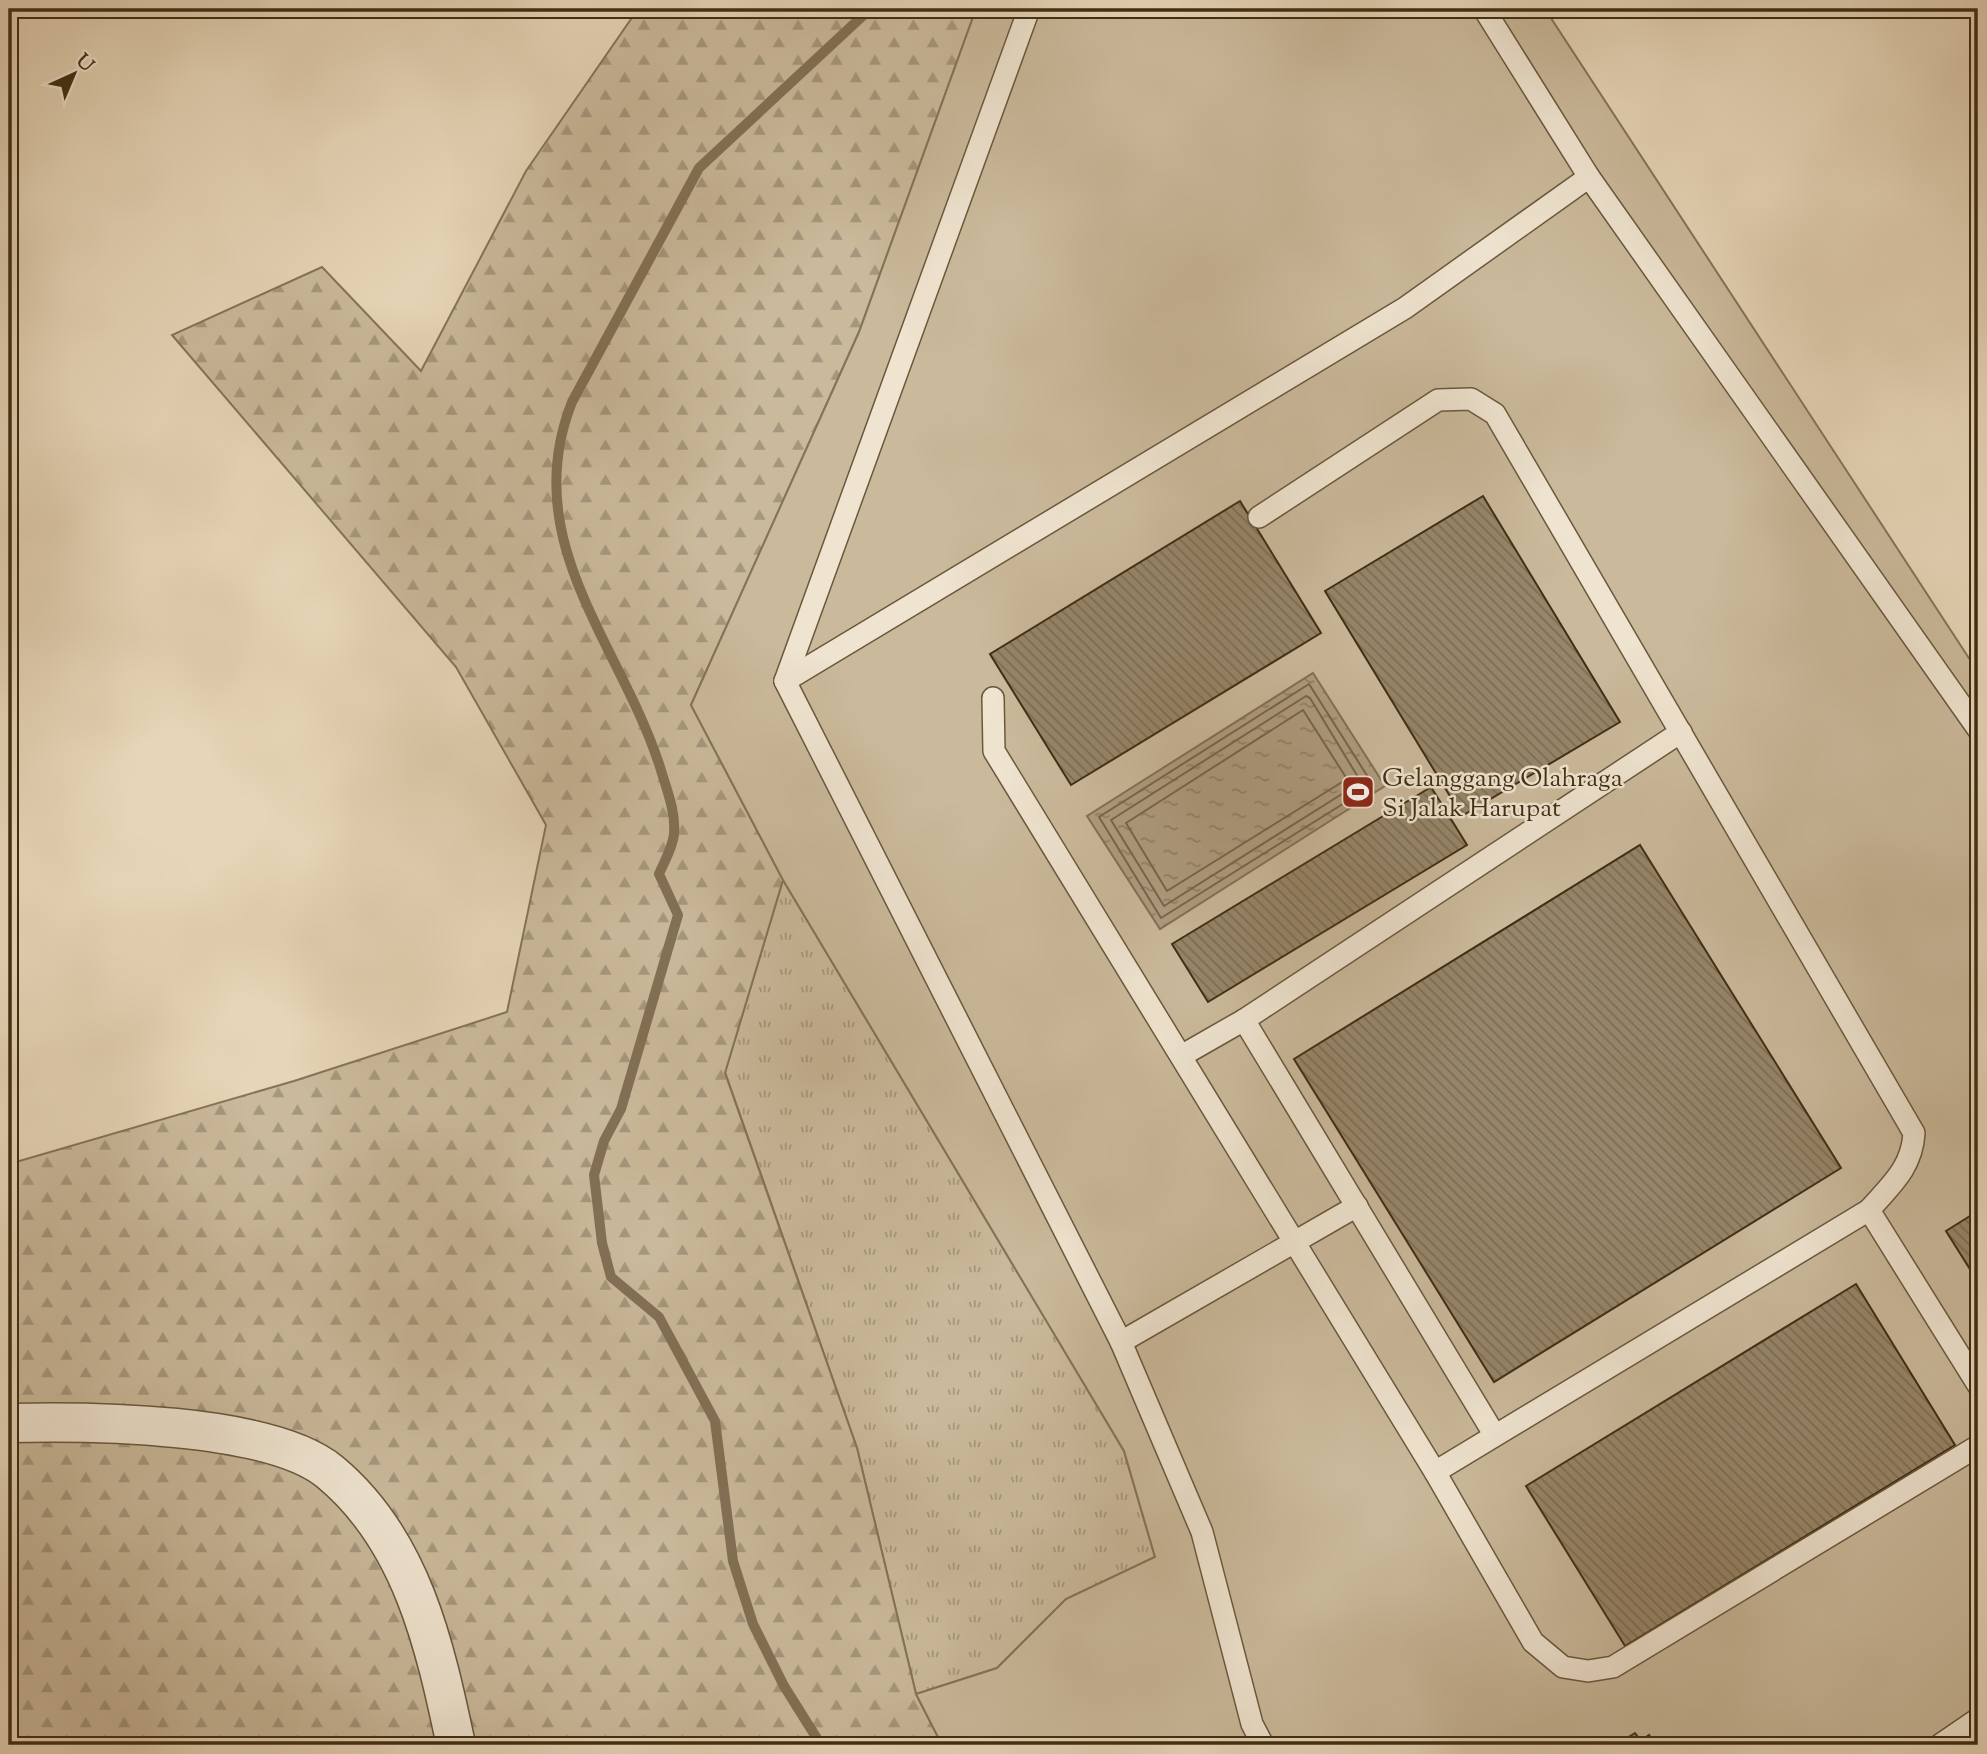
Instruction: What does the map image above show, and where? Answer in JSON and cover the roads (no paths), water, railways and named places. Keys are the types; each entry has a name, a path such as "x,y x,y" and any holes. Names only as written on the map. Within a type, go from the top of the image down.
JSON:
{"street":[{"path":"9,1423 194,1428 298,1454 328,1470 351,1492 388,1539 416,1591 439,1664 456,1745"}],"lane":[{"path":"1029,9 785,681 1121,1342 1202,1532 1252,1724 1262,1745"},
{"path":"1484,9 1589,177 1978,729"},
{"path":"785,681 1405,307 1589,177"},
{"path":"1259,517 1438,400 1471,399 1495,414 1914,1133 1913,1153 1904,1171 1869,1210 1435,1472"},
{"path":"993,698 994,751 1435,1472 1533,1642 1563,1667 1588,1671 1613,1667 1978,1446"},
{"path":"1181,1056 1244,1020 1681,732"},
{"path":"1244,1020 1494,1434"},
{"path":"1121,1342 1357,1206"},
{"path":"1869,1210 1978,1385"},
{"path":"1940,1745 1978,1719"}],"water":[{"path":"1313,673 1385,786 1160,929 1087,816"}],"waterway":[{"path":"821,1745 784,1686 753,1624 733,1561 715,1421 659,1317 611,1277 602,1243 594,1175 604,1141 621,1109 678,915 659,874 672,844 674,825 668,791 660,767 642,721 580,590 565,546 557,500 558,453 572,402 699,168 870,9"}],"place":[{"name":"Gelanggang Olahraga Si Jalak Harupat","path":"1358,792"}]}
